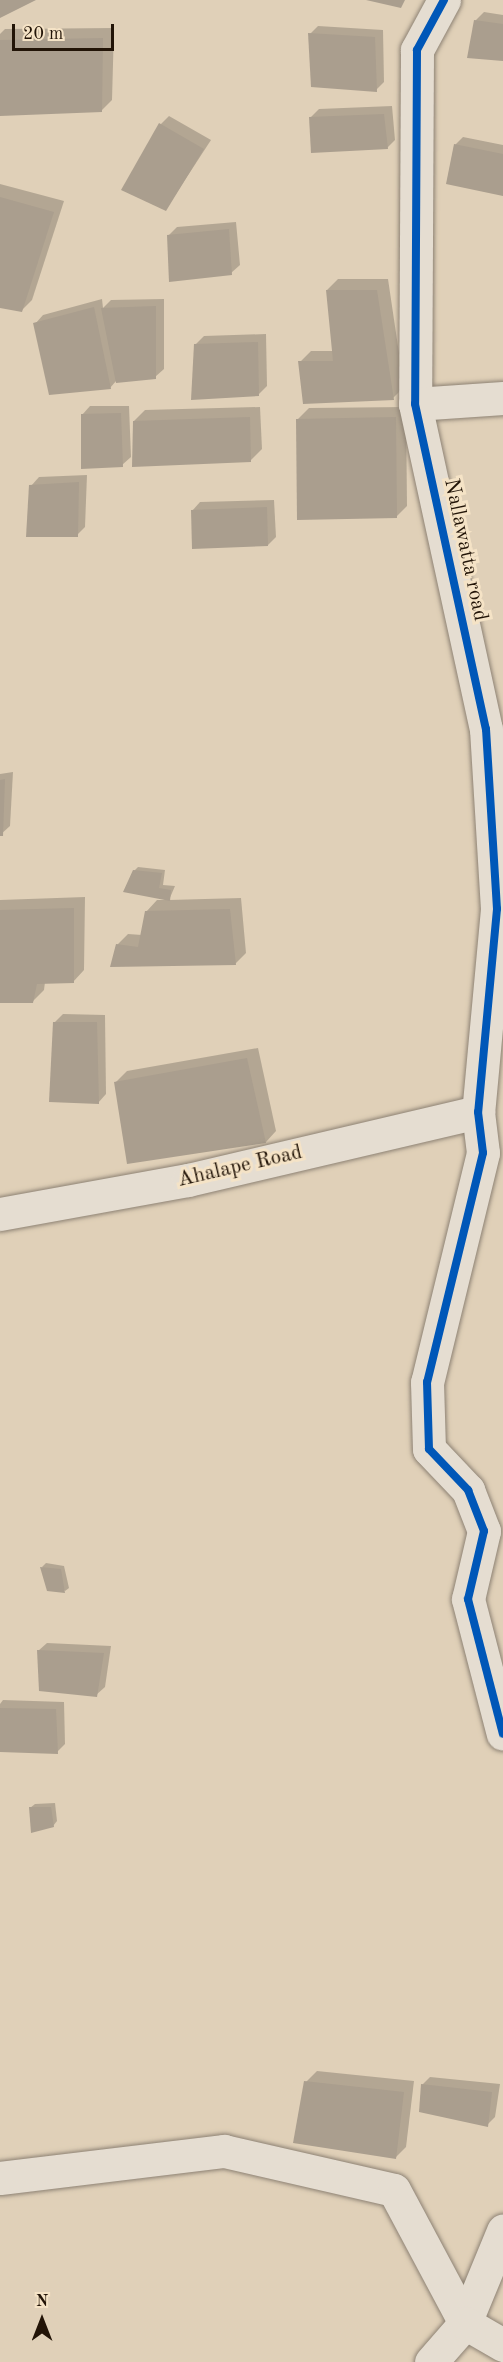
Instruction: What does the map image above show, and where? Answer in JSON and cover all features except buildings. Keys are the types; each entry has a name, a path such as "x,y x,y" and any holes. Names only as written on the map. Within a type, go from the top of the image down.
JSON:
{"street":[{"name":"Nallawatta road","path":"444,0 417,50 415,404 486,729 497,909 478,1112 483,1153 427,1382 429,1449 468,1490 484,1531 468,1599 503,1734"},
{"path":"415,404 503,398"},
{"name":"Ahalape Road","path":"0,1214 188,1180 478,1112"},
{"path":"0,2178 224,2151 394,2190 465,2323 503,2344"},
{"path":"431,2362 465,2323 503,2231"}],"cycle path":[{"path":"444,0 417,50 415,404 486,729 497,909 478,1112 483,1153 427,1382 429,1449 468,1490 484,1531 468,1599 503,1734"}]}
